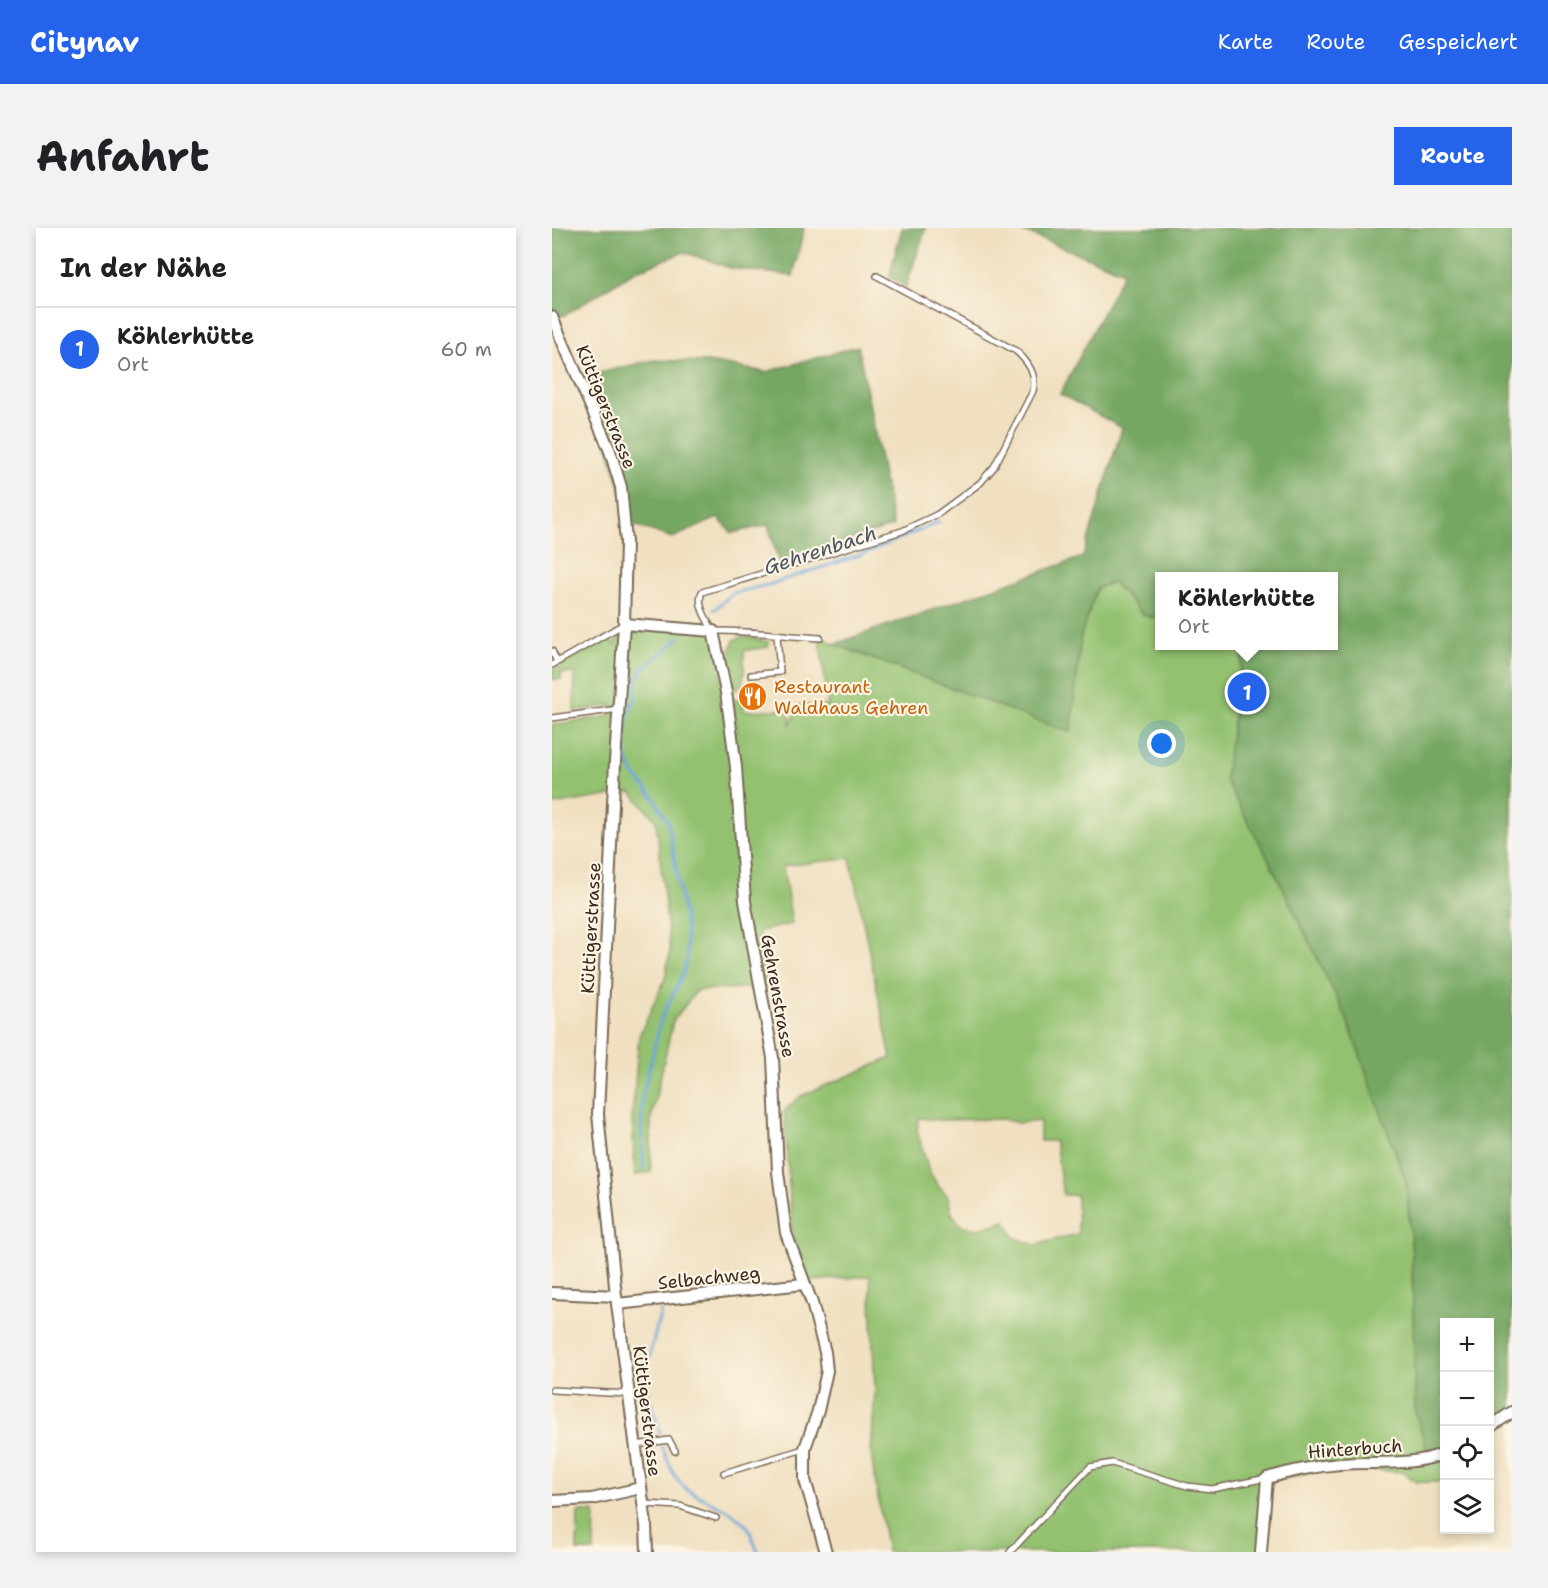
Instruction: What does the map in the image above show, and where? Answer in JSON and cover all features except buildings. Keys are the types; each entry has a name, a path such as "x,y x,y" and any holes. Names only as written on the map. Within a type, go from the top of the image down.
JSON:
{"street":[{"name":"Küttigerstrasse","path":"552,317 610,451 621,487 626,542 624,624 598,1114 647,1552"},
{"path":"624,624 713,631"},
{"name":"Gehrenstrasse","path":"713,631 726,692 736,766 745,901 774,1058 778,1173 786,1233 812,1303 825,1352 826,1371 818,1411 806,1448 805,1480 826,1552"},
{"name":"Selbachweg","path":"552,1293 617,1300 804,1284"},
{"path":"1491,1426 1512,1412"},
{"name":"Hinterbuch","path":"1267,1478 1296,1470 1340,1464 1430,1460 1440,1455"},
{"path":"1261,1552 1267,1478"},
{"path":"552,1501 577,1501 641,1488"}],"lane":[{"path":"820,638 743,630 713,631 699,604 702,592 902,531 938,514 980,483 994,467 1033,391 1035,382 1030,367 1016,351 877,276"},
{"path":"552,651 554,663 624,624"},
{"path":"751,675 780,672 777,635"},
{"path":"552,718 619,709"},
{"path":"552,1390 628,1394"},
{"path":"635,1445 669,1440 675,1451"},
{"path":"724,1473 806,1448"},
{"path":"1010,1552 1090,1467 1112,1462 1187,1486 1212,1489 1267,1478"},
{"path":"643,1504 680,1506 716,1518"}],"green space":[{"path":"552,228 804,228 793,276 730,268 684,252 633,272 565,315 552,316"},
{"path":"902,228 926,228 906,287 889,277"},
{"path":"1014,228 1512,228 1512,1408 1494,1420 1494,1318 1440,1318 1440,1454 1430,1460 1415,1412 1412,1253 1406,1182 1347,1019 1268,858 1225,779 1243,650 1338,650 1338,572 1155,572 1155,618 1142,614 1113,582 1097,588 1081,635 1071,733 834,644 1083,557 1122,428 1060,394 1124,272"},
{"path":"858,346 893,526 779,563 768,525 732,533 718,518 672,538 631,524 601,424 578,378 653,360 708,362 766,372"},
{"path":"1113,582 1142,614 1155,618 1155,650 1243,650 1225,779 1268,858 1347,1019 1406,1182 1412,1253 1415,1412 1440,1446 1440,1482 1416,1482 1403,1472 1334,1468 1272,1481 1265,1552 887,1552 871,1455 875,1391 870,1276 800,1282 792,1228 784,1111 801,1096 891,1058 850,858 783,866 792,924 759,931 767,987 697,990 673,1021 651,1119 651,1172 635,1175 632,1118 639,1036 665,979 670,951 656,820 631,792 552,805 552,725 610,716 611,705 574,712 575,673 561,673 561,679 552,679 553,670 606,638 615,645 616,635 717,624 726,732 737,731 733,699 743,699 744,711 789,709 790,725 799,705 828,706 819,634 834,644 1071,732 1081,635 1097,588","holes":["919,1118 1003,1119 1018,1123 1040,1121 1040,1141 1055,1141 1063,1195 1077,1195 1078,1234 1034,1245 1014,1237 1006,1221 978,1229 960,1225 951,1212 948,1196 938,1186 929,1171 917,1131"]},
{"path":"744,636 769,642 768,647 744,652 744,678 736,690 732,689 729,683 728,664 734,640"},
{"path":"578,1512 595,1512 594,1551 577,1551"}],"waterway":[{"name":"Gehrenbach","path":"714,610 733,593 768,585 860,555 939,522"},
{"name":"Gehrenbach","path":"644,1169 641,1134 642,1099 661,1019 683,974 687,959 686,928 668,822 654,798 634,774 627,761 625,743 628,714 636,697 637,681 641,671 680,637"},
{"name":"Gehrenbach","path":"660,1433 647,1392 646,1370 661,1311"},
{"name":"Gehrenbach","path":"662,1447 675,1477 687,1490 731,1512 748,1527 758,1552"}],"place":[{"name":"Köhlerhütte","path":"1247,692"},
{"name":"Restaurant Waldhaus Gehren","path":"753,697"}]}
